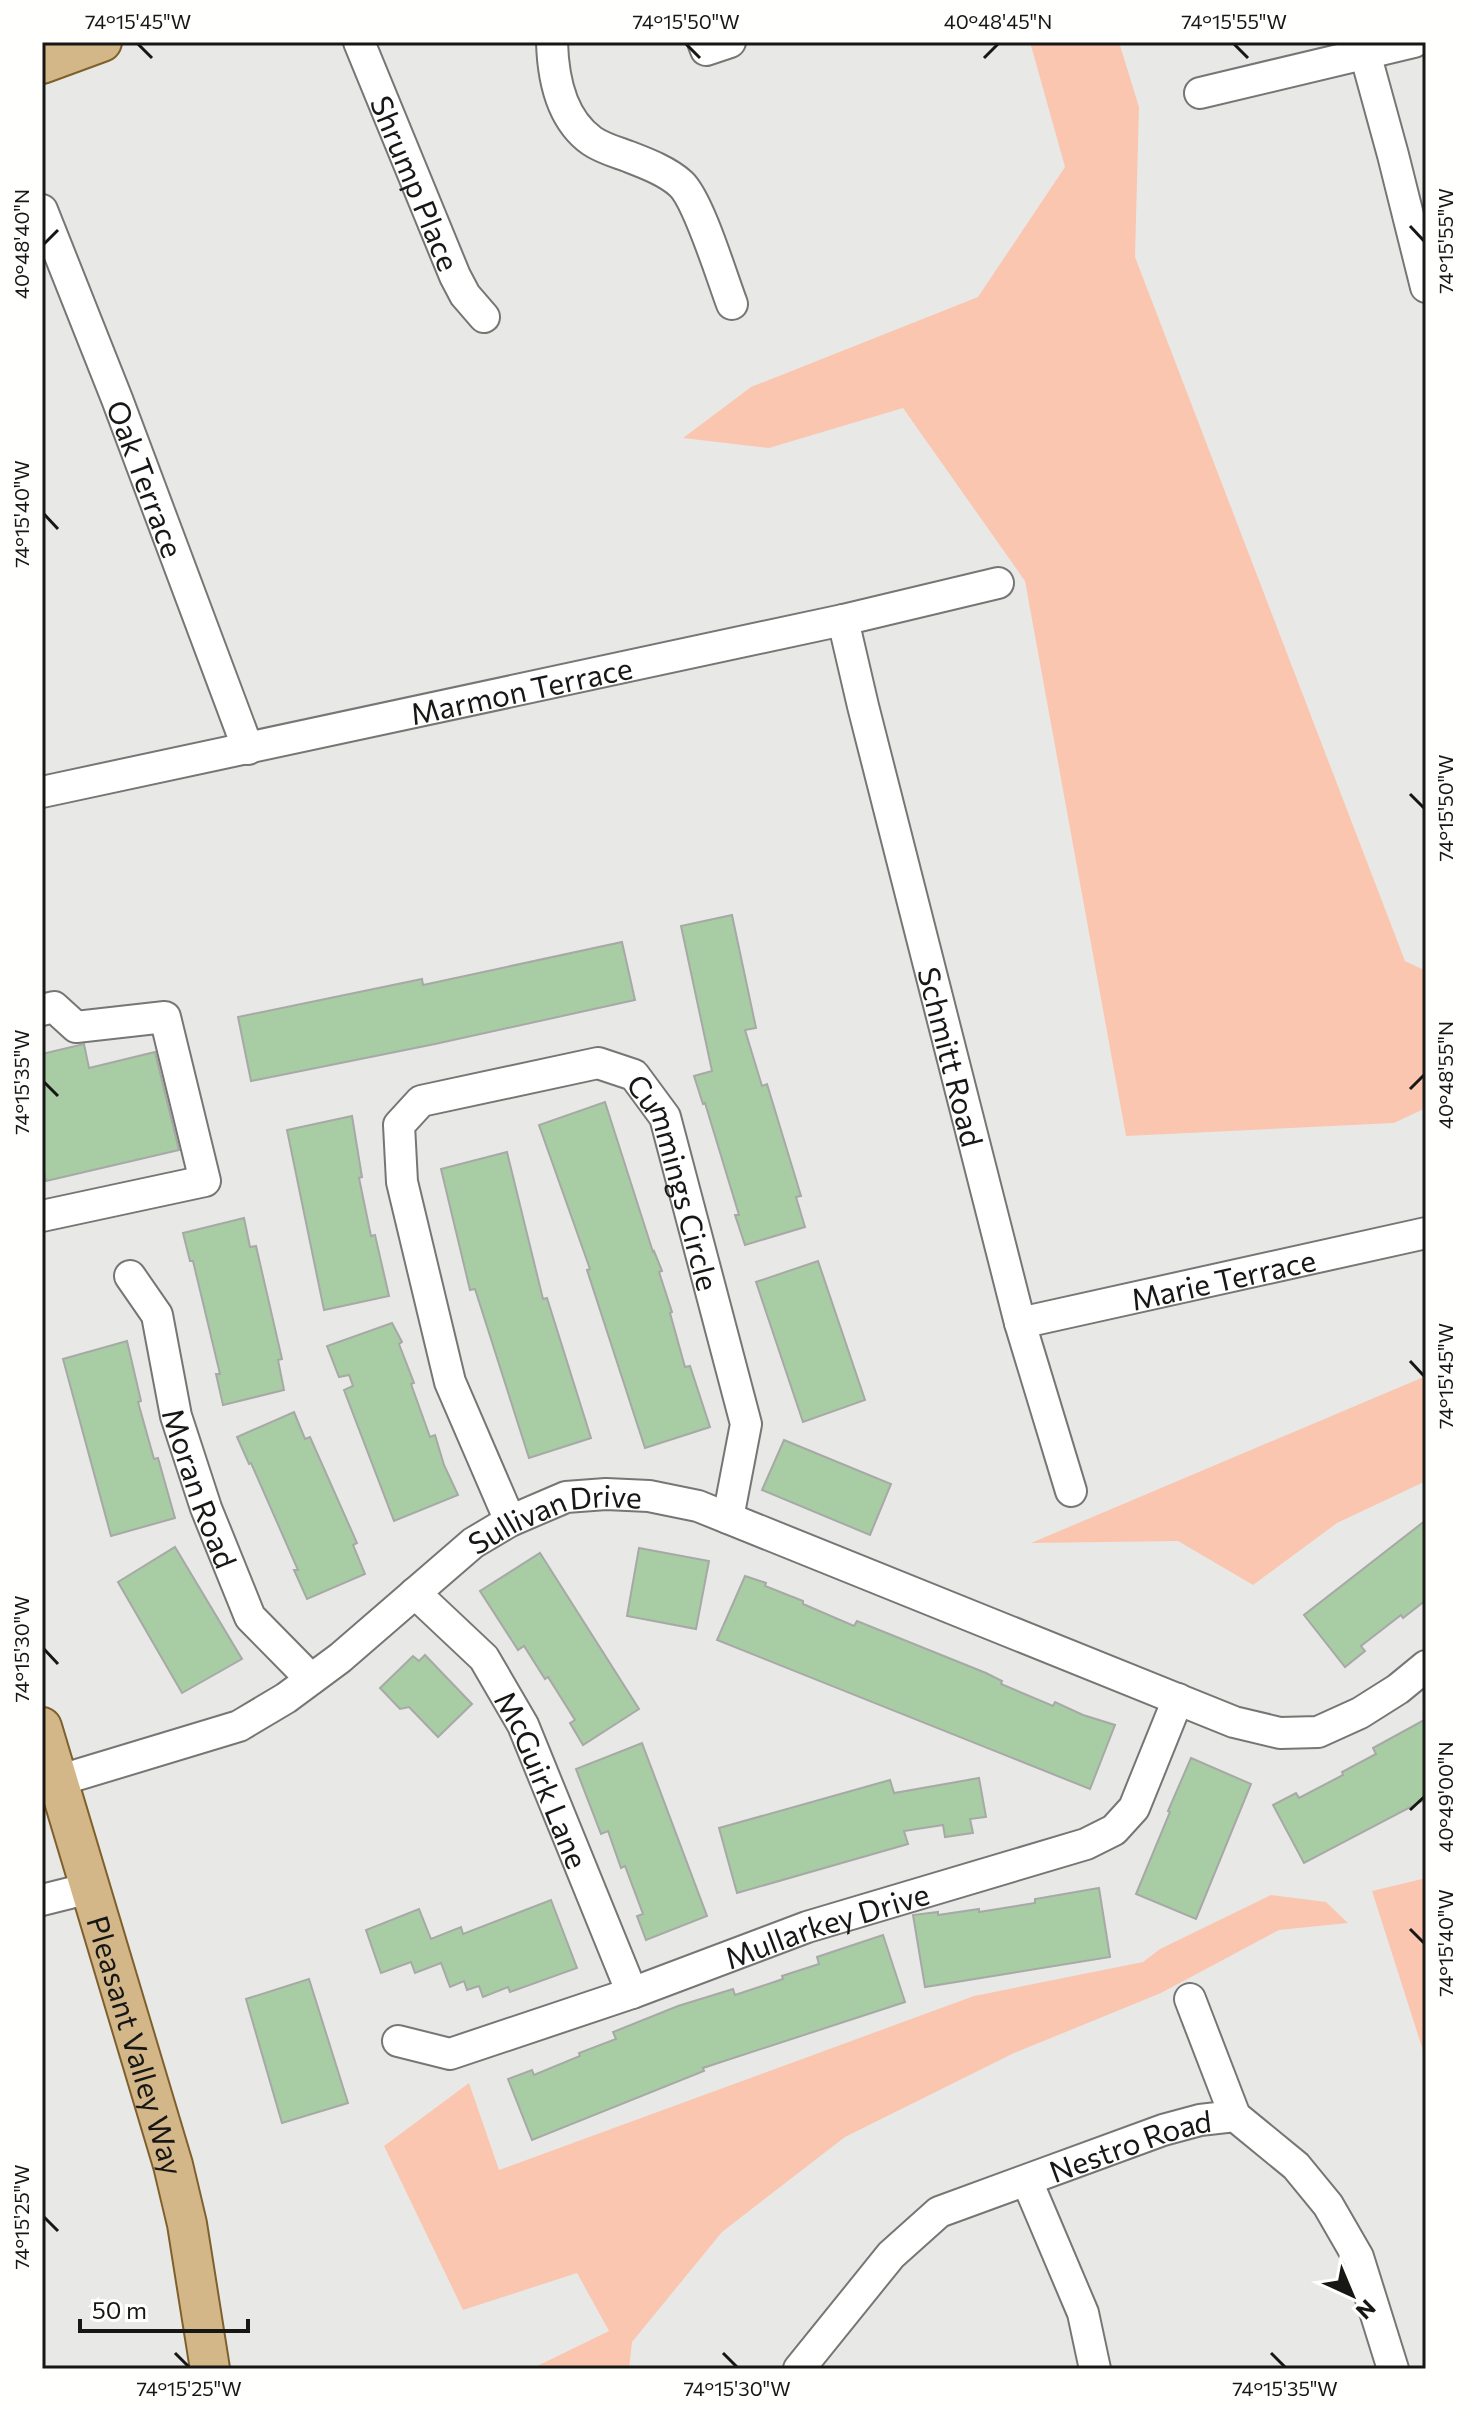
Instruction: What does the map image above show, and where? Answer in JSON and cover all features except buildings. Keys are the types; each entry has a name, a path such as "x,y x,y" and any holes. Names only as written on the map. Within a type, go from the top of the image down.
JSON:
{"main road":[{"path":"42,64 102,42"},
{"name":"Pleasant Valley Way","path":"42,1727 173,2165 187,2224 210,2369"}],"street":[{"name":"Shrump Place","path":"359,42 455,276 465,295 484,317"},
{"path":"552,42 553,70 560,96 573,122 592,141 667,174 683,186 696,207 732,304"},
{"path":"703,42 706,50 730,42"},
{"path":"1200,93 1363,48 1414,42"},
{"path":"1363,48 1426,287"},
{"name":"Oak Terrace","path":"42,210 123,414 248,749"},
{"name":"Marmon Terrace","path":"42,792 843,620 998,583"},
{"name":"Schmitt Road","path":"843,620 1020,1323 1071,1491"},
{"path":"42,1010 54,1007 76,1027 165,1017 205,1181 42,1216"},
{"name":"Cummings Circle","path":"510,1521 450,1382 402,1182 399,1125 421,1101 598,1063 634,1075 665,1117 746,1424 728,1518"},
{"name":"Marie Terrace","path":"1020,1323 1426,1233"},
{"name":"Moran Road","path":"130,1276 157,1315 176,1416 206,1508 250,1617 311,1679"},
{"name":"Sullivan Drive","path":"57,1781 239,1726 286,1698 340,1658 473,1543 510,1521 566,1497 606,1494 649,1496 698,1506 1178,1699"},
{"name":"McGuirk Lane","path":"415,1593 484,1658 523,1725 632,1993"},
{"path":"1178,1699 1234,1722 1280,1733 1318,1732 1360,1713 1398,1689 1426,1666"},
{"name":"Mullarkey Drive","path":"398,2041 450,2054 632,1993 807,1927 1086,1844 1114,1830 1134,1808 1178,1699"},
{"path":"42,1900 90,1888"},
{"path":"1190,1999 1235,2116"},
{"name":"Nestro Road","path":"799,2369 891,2255 939,2212 1163,2130 1200,2120 1235,2116 1296,2166 1328,2205 1358,2257 1393,2369"},
{"path":"1027,2181 1083,2313 1095,2369"}],"shaded area":[{"path":"1030,42 1119,42 1139,107 1135,257 1405,961 1426,971 1426,1108 1394,1123 1126,1136 1025,581 903,408 769,448 683,438 751,387 978,297 1065,167"},
{"path":"1426,1376 1426,1481 1337,1523 1253,1585 1178,1541 1031,1543"},
{"path":"1426,1878 1426,2060 1372,1891"},
{"path":"1271,1895 1326,1902 1348,1923 1279,1930 1161,1993 1012,2054 845,2137 722,2232 632,2342 629,2369 531,2369 609,2331 577,2273 463,2310 384,2146 469,2083 499,2170 974,1996 1143,1962 1160,1949"}]}
